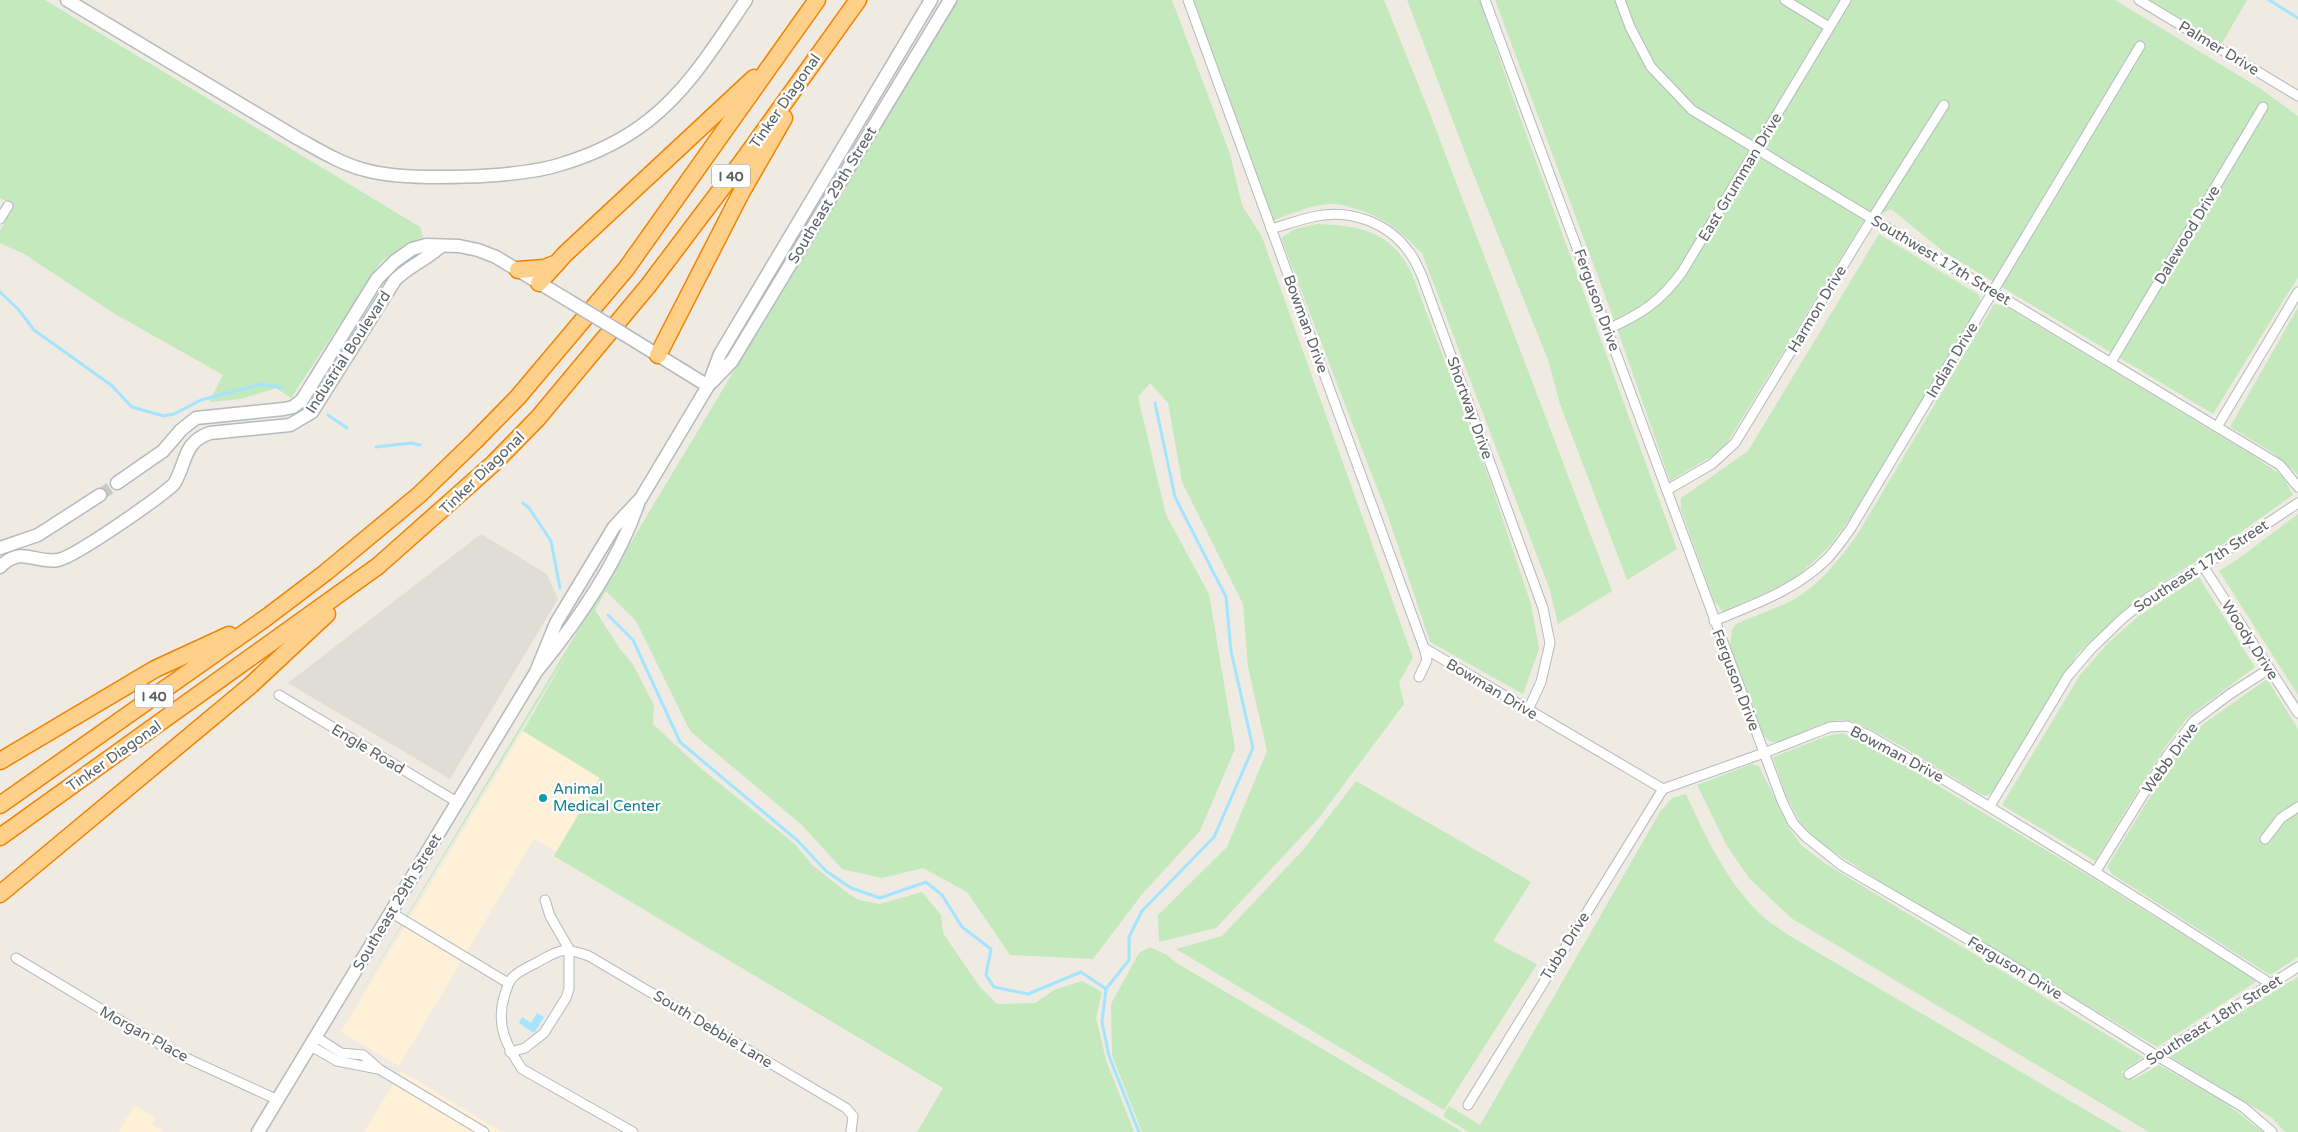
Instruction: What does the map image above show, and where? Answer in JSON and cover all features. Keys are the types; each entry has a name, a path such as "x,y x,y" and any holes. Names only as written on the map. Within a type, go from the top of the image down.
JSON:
{"highway":[{"name":"Tinker Diagonal","path":"0,805 267,617 346,556 419,495 518,397 626,269 818,0"},
{"name":"Tinker Diagonal","path":"0,837 378,566 494,463 538,418 593,354 698,222 858,0"},
{"path":"658,355 741,193 828,40"},
{"path":"539,283 557,263 776,58"},
{"path":"518,270 544,268 557,263"},
{"path":"0,894 251,685 378,566"},
{"path":"0,761 155,669 267,617"}],"main road":[{"path":"67,0 297,138 335,158 366,170 400,176 456,176 508,173 564,164 610,144 648,122 675,97 696,72 746,0"},
{"name":"Southeast 29th Street","path":"258,1132 536,672 569,631 628,535 641,498 708,386 720,354 931,0"},
{"name":"Southeast 29th Street","path":"708,386 732,361 950,0"},
{"name":"Industrial Boulevard","path":"117,483 163,452 181,430 196,418 284,409 302,400 377,279 394,261 412,249 426,245 459,246 478,250 496,257 708,386"},
{"name":"Industrial Boulevard","path":"0,567 7,560 20,555 58,560 102,535 166,492 174,484 180,473 186,453 193,442 201,436 210,433 290,425 312,412 396,280 406,269 430,256 441,246"},
{"path":"342,336 355,344"},
{"path":"0,548 38,535 100,495"}],"street":[{"name":"Bowman Drive","path":"1188,0 1424,648 1427,660 1419,676"},
{"name":"Ferguson Drive","path":"1486,0 1714,621 1782,801 1793,824 1822,851 1841,865 2000,958 2156,1056 2243,1107 2272,1132"},
{"name":"Southwest 17th Street","path":"1620,0 1630,27 1651,66 1674,93 1692,110 2280,465 2298,487"},
{"path":"1785,0 1829,27"},
{"name":"East Grumman Drive","path":"1608,329 1638,315 1668,292 1682,272 1846,0"},
{"name":"Palmer Drive","path":"2139,0 2298,96"},
{"name":"Indian Drive","path":"1714,621 1783,592 1804,578 1828,558 1851,528 2140,46"},
{"name":"Harmon Drive","path":"1667,490 1712,464 1735,443 1944,105"},
{"name":"Dalewood Drive","path":"2111,362 2264,107"},
{"path":"0,219 8,206"},
{"name":"Shortway Drive","path":"1271,229 1314,216 1342,214 1366,220 1390,231 1410,252 1422,276 1543,608 1550,643 1541,682 1528,710"},
{"path":"2217,427 2298,292"},
{"name":"Southeast 17th Street","path":"1990,806 2068,676 2091,649 2122,618 2149,597 2203,566 2298,503"},
{"name":"Woody Drive","path":"2203,566 2298,713"},
{"name":"Bowman Drive","path":"1424,648 1663,788 1764,753 1830,727 1847,726 1868,735 1990,806 2096,871 2271,984"},
{"name":"Webb Drive","path":"2096,871 2167,756 2194,721 2230,694 2269,670"},
{"name":"Engle Road","path":"279,695 457,802"},
{"name":"Tubb Drive","path":"1468,1104 1663,788"},
{"path":"2265,839 2281,818 2298,807"},
{"path":"510,1052 525,1048 544,1033 566,998 569,989 568,948 550,916 545,900"},
{"path":"392,913 508,983"},
{"path":"568,948 555,952 526,968 514,976 508,983 500,1019 502,1034 510,1052 522,1069 633,1132"},
{"name":"South Debbie Lane","path":"568,948 596,960 846,1108 853,1116 851,1132"},
{"name":"Morgan Place","path":"16,958 171,1051 278,1100"},
{"name":"Southeast 18th Street","path":"2129,1074 2298,967"},
{"path":"313,1041 337,1061 379,1068 484,1132"}],"shaded area":[{"path":"481,534 547,574 558,599 450,779 288,683"},
{"path":"523,731 600,777 556,852 534,839 399,1066 341,1032"},
{"path":"401,1071 502,1132 364,1132"},
{"path":"135,1105 155,1118 152,1124 164,1132 118,1132"}],"green space":[{"path":"0,0 45,0 420,227 423,237 402,246 380,263 291,398 276,388 241,399 209,402 223,375 115,314 24,254 0,243 0,231 13,205 0,198"},
{"path":"1172,0 1230,154 1242,205 1262,237 1413,658 1399,682 1404,704 1318,819 1216,928 1159,942 1158,915 1227,847 1267,751 1248,667 1243,604 1182,482 1168,403 1150,383 1138,397 1166,515 1209,594 1235,749 1200,831 1143,893 1093,959 1010,955 967,892 923,868 882,878 842,869 802,825 690,731 636,621 606,591 595,610 620,649 632,663 654,705 653,724 698,766 796,845 812,865 849,894 859,900 880,904 922,892 941,915 943,933 979,986 997,1004 1035,1003 1054,990 1082,981 1102,992 1096,1018 1106,1060 1134,1132 917,1132 943,1088 554,856 600,778 523,731 570,649 338,1030 956,1"},
{"path":"1194,0 1384,0 1430,114 1612,591 1558,624 1550,590 1422,253 1384,221 1366,212 1342,205 1328,204 1313,207 1269,222"},
{"path":"1407,0 1480,0 1512,95 1677,549 1627,580 1560,404 1548,360 1471,168"},
{"path":"1495,0 2115,0 2261,89 2298,116 2298,277 2213,414 1944,252 1891,209 1863,222 1727,443 1714,455 1670,481 1613,317"},
{"path":"2149,0 2247,0 2222,43"},
{"path":"1317,224 1361,229 1374,234 1395,248 1412,274 1489,478 1531,604 1539,649 1523,694 1430,642 1389,519 1281,238 1295,229"},
{"path":"1879,234 1979,295 1981,303 1852,516 1827,549 1793,580 1727,613 1723,612 1714,601 1681,510 1681,498 1748,451"},
{"path":"1994,304 2005,306 2247,452 2283,476 2293,495 2218,548 2143,594 2078,653 1993,793 1986,796 1889,739 1853,722 1834,721 1819,725 1781,742 1769,741 1763,735 1730,646 1732,630 1736,624 1801,595 1829,571 1845,552 1859,532"},
{"path":"2298,307 2298,475 2273,453 2230,427"},
{"path":"2298,514 2298,695 2219,571"},
{"path":"2199,577 2255,667 2188,717 2165,747 2095,861 2002,805 2080,675 2108,643 2140,615"},
{"path":"2267,679 2298,729 2298,957 2270,975 2112,874 2107,867 2176,755 2202,725"},
{"path":"1842,733 1863,741 2091,877 2257,981 2157,1047 1902,896 1820,843 1800,822 1786,796 1773,757 1827,736"},
{"path":"1752,764 1759,766 1789,828 1801,845 1823,862 2143,1057 2121,1072 2133,1080 2159,1065 2224,1102 2263,1132 2149,1132 1791,918 1749,878 1727,846 1697,785"},
{"path":"1356,781 1531,882 1493,941 1537,964 1444,1110 1176,949 1222,936 1303,850"},
{"path":"1686,794 1726,872 1747,900 1766,919 1790,936 2123,1132 1469,1132 1443,1116 1449,1106 1480,1125 1660,812 1672,798"},
{"path":"1150,947 1167,955 1175,962 1463,1132 1142,1132 1112,1055 1111,1004 1139,953"},
{"path":"2298,977 2298,1132 2285,1132 2272,1118 2169,1056"}],"water":[{"path":"537,1013 544,1017 534,1033 519,1023 522,1017 531,1023"}],"waterway":[{"path":"2269,0 2298,18"},
{"path":"0,292 18,309 34,330 111,385 132,407 164,416 174,414 201,400 262,384 283,388"},
{"path":"1139,1132 1109,1056 1102,1022 1106,989 1129,960 1129,937 1142,911 1214,837 1253,748 1231,651 1226,597 1175,497 1155,403"},
{"path":"328,415 347,428"},
{"path":"376,447 412,443 420,445"},
{"path":"523,503 529,508 551,541 560,588"},
{"path":"608,615 633,640 680,742 798,841 826,871 851,888 880,898 926,882 942,895 962,927 991,949 986,975 994,987 1028,994 1081,972 1106,989"}],"tunnel":[{"path":"100,495 117,483"}],"place":[{"name":"Animal Medical Center","path":"543,798"}]}
